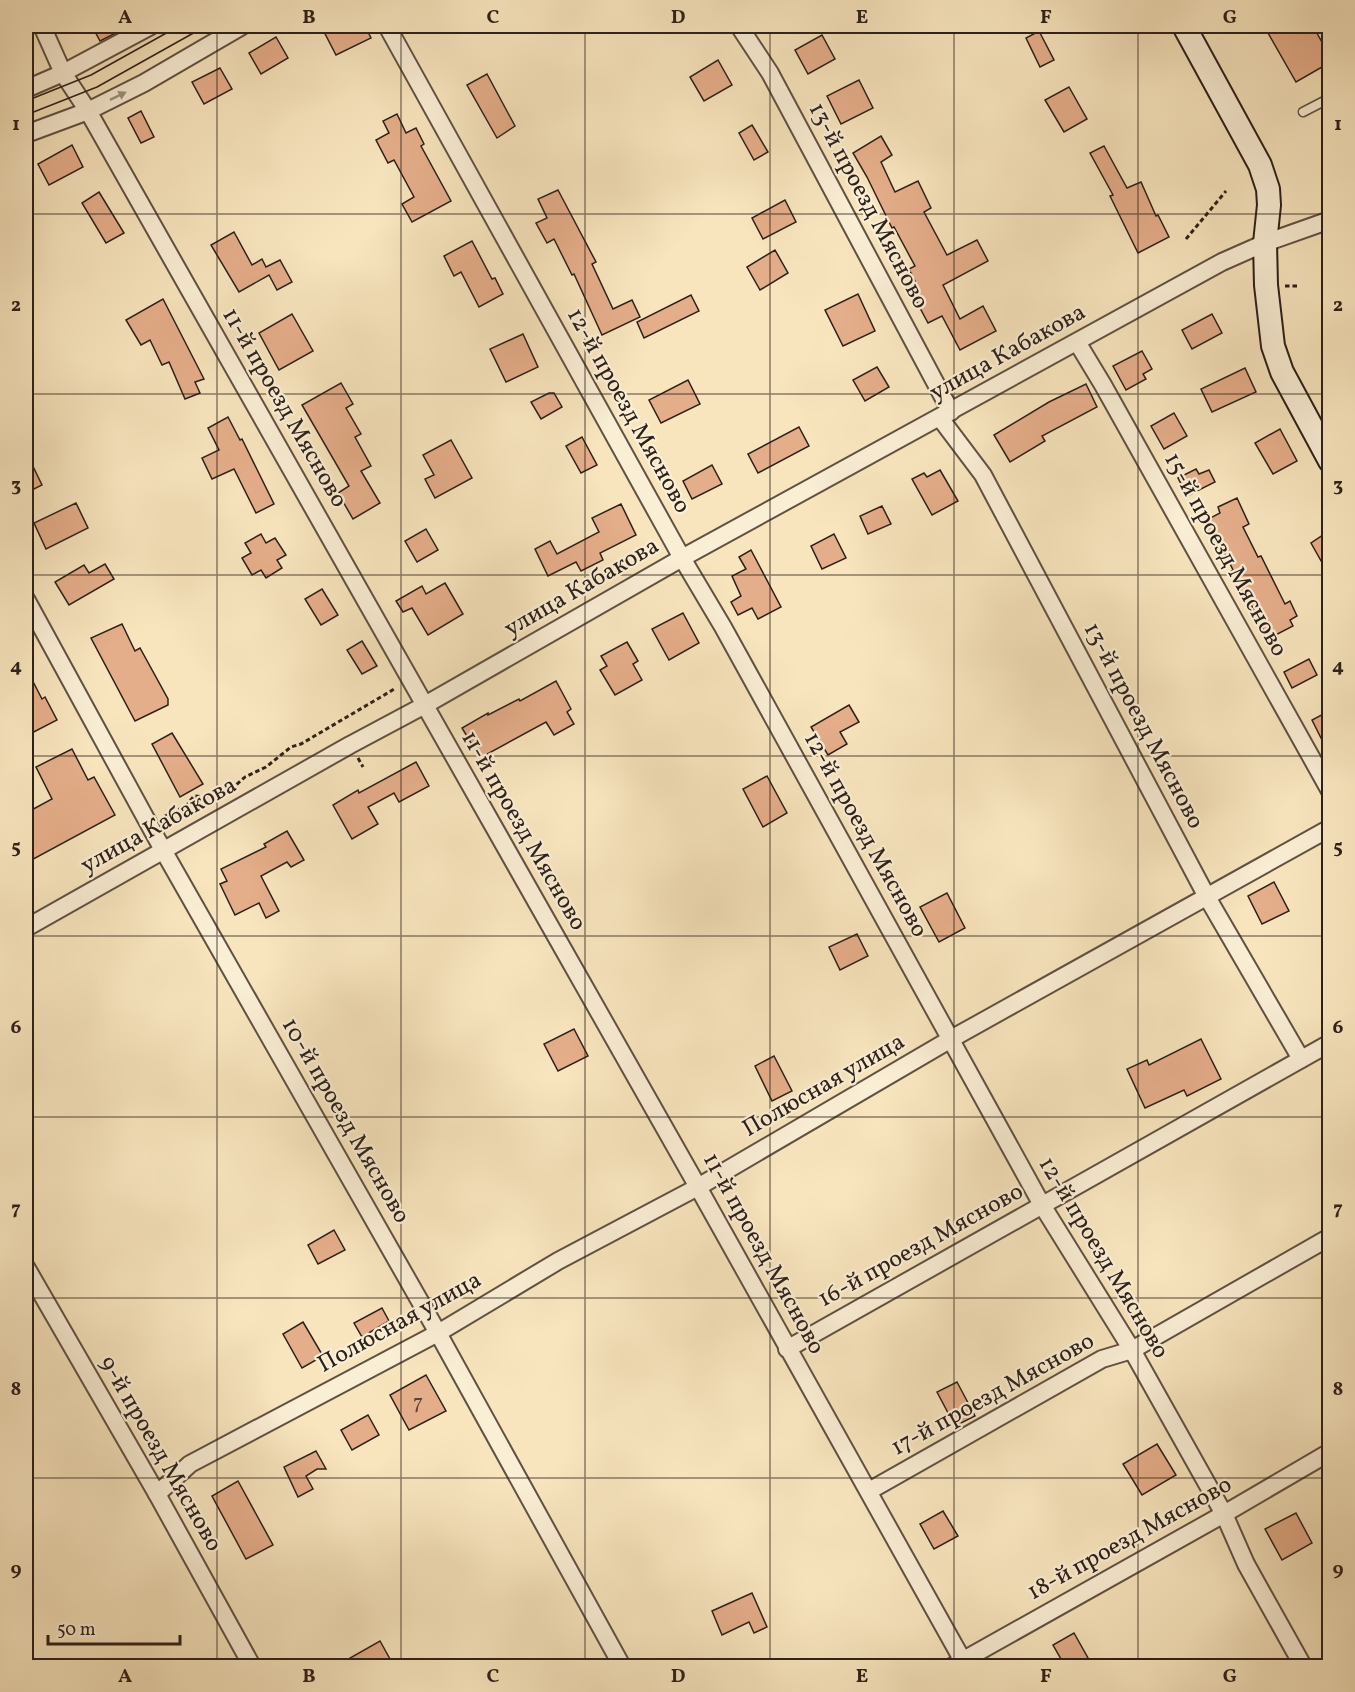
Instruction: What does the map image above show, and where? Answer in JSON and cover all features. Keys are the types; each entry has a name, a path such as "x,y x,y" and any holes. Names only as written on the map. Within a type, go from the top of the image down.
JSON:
{"street":[{"name":"11-й проезд Мясново","path":"42,26 63,73 87,111 425,705 869,1491 958,1664"},
{"path":"26,89 63,73 151,26"},
{"path":"26,134 87,111 144,83 242,26"},
{"name":"12-й проезд Мясново","path":"387,26 682,558 723,627 1042,1205 1132,1350 1224,1514 1246,1564 1303,1666"},
{"name":"13-й проезд Мясново","path":"739,26 770,73 945,415 983,475 1207,897 1301,1059"},
{"path":"1184,26 1260,165 1268,189 1269,205 1265,243 1266,285 1273,346 1282,372 1329,461"},
{"name":"улица Кабакова","path":"26,928 682,558 1222,262 1265,243 1329,220"},
{"name":"15-й проезд Мясново","path":"1077,342 1329,791"},
{"name":"10-й проезд Мясново","path":"26,599 163,850 438,1333 622,1666"},
{"name":"Полюсная улица","path":"157,1494 190,1464 438,1333 558,1261 698,1187 951,1039 1329,828"},
{"name":"16-й проезд Мясново","path":"787,1349 1329,1043"},
{"name":"17-й проезд Мясново","path":"869,1491 1102,1359 1132,1350 1329,1237"},
{"name":"9-й проезд Мясново","path":"26,1267 157,1494 252,1666"},
{"name":"18-й проезд Мясново","path":"958,1664 1329,1452"}],"lane":[{"path":"1303,112 1329,98"}],"path":[{"path":"1186,238 1226,190"},
{"path":"149,824 186,806 194,796 209,797 227,793 245,777 266,767 291,747 301,744 410,680"}],"building":[{"path":"92,26 130,26 100,41"},
{"path":"321,26 365,26 371,38 336,55"},
{"path":"1264,26 1313,26 1329,55 1329,63 1296,82"},
{"path":"1039,31 1054,60 1040,67 1026,38"},
{"path":"822,35 835,59 808,74 795,50"},
{"path":"276,37 288,58 261,74 249,53"},
{"path":"718,60 732,85 704,101 690,77"},
{"path":"220,68 232,89 204,104 192,82"},
{"path":"487,74 515,126 497,138 467,85"},
{"path":"859,80 873,108 841,124 827,96"},
{"path":"1069,87 1087,119 1064,132 1045,100"},
{"path":"141,111 154,137 141,143 128,118"},
{"path":"397,114 406,133 416,128 424,144 421,146 451,201 412,222 402,204 414,197 394,160 388,163 376,140 389,133 383,121"},
{"path":"752,125 768,152 754,160 739,133"},
{"path":"881,136 892,155 881,162 895,192 918,181 931,208 924,212 947,255 977,240 988,261 943,285 960,319 983,306 996,331 960,350 942,316 928,323 912,293 919,289 909,269 915,266 894,227 892,228 853,153"},
{"path":"72,145 83,167 49,185 38,164"},
{"path":"1104,146 1127,188 1141,182 1156,216 1158,215 1169,237 1138,253 1110,196 1113,195 1090,153"},
{"path":"558,190 596,262 592,264 613,309 632,300 640,317 602,335 574,274 572,275 554,239 547,243 536,223 547,218 538,199"},
{"path":"99,192 124,233 106,243 82,203"},
{"path":"785,200 796,222 763,239 752,218"},
{"path":"234,232 252,265 262,259 266,267 280,260 292,282 277,290 269,275 239,292 211,245"},
{"path":"472,241 492,279 495,278 503,294 479,307 461,272 454,276 444,256"},
{"path":"775,250 788,273 760,290 747,267"},
{"path":"858,294 875,331 843,346 825,310"},
{"path":"691,295 699,311 644,338 637,322"},
{"path":"163,299 204,379 195,382 200,393 185,399 169,362 162,365 150,340 141,345 126,320"},
{"path":"292,314 313,351 279,370 259,333"},
{"path":"1212,314 1222,333 1192,349 1182,330"},
{"path":"523,334 538,367 506,382 490,349"},
{"path":"1142,351 1152,369 1143,374 1146,379 1126,390 1113,366"},
{"path":"877,367 889,387 865,401 853,380"},
{"path":"1245,368 1256,392 1212,412 1201,389"},
{"path":"688,380 700,404 661,423 649,400"},
{"path":"341,383 353,404 346,408 361,434 355,437 371,466 361,471 380,503 353,519 338,493 349,486 302,405"},
{"path":"1086,384 1097,407 1042,436 1045,441 1010,462 994,435 1049,402"},
{"path":"549,393 554,393 562,407 541,419 531,402"},
{"path":"1174,413 1187,436 1164,449 1151,426"},
{"path":"228,417 240,440 242,439 274,504 256,513 234,469 212,479 202,458 219,450 208,428"},
{"path":"799,427 809,446 758,473 748,454"},
{"path":"1280,429 1297,461 1273,474 1255,443"},
{"path":"582,437 597,465 581,473 566,446"},
{"path":"451,440 472,478 435,498 425,479 434,475 423,455"},
{"path":"26,452 42,485 26,493"},
{"path":"712,465 722,484 692,499 683,481"},
{"path":"1196,469 1199,474 1209,470 1215,482 1187,496 1178,478"},
{"path":"940,470 958,501 932,515 912,479 924,473 927,477"},
{"path":"1237,498 1249,524 1243,527 1258,557 1261,556 1285,604 1290,601 1297,616 1290,620 1293,626 1268,639 1246,594 1242,596 1230,572 1233,570 1218,539 1214,542 1203,522 1220,513 1218,507"},
{"path":"76,503 88,528 46,549 34,523"},
{"path":"621,504 636,535 600,553 603,560 581,571 576,562 548,576 535,549 550,541 557,554 599,532 592,518"},
{"path":"882,506 891,524 868,534 860,516"},
{"path":"426,529 438,550 417,562 405,541"},
{"path":"1329,531 1329,575 1311,543"},
{"path":"261,534 266,543 275,538 286,555 277,560 282,568 266,578 261,570 252,575 242,558 251,553 245,543"},
{"path":"834,534 846,558 822,569 811,546"},
{"path":"751,550 781,607 758,619 752,608 738,615 731,602 741,596 732,576 746,569 739,557"},
{"path":"105,564 114,579 69,605 55,582 84,565 89,573"},
{"path":"445,583 463,614 428,635 412,608 403,612 396,601 422,586 426,594"},
{"path":"322,589 338,615 321,625 305,599"},
{"path":"683,613 699,643 669,660 652,629"},
{"path":"122,624 135,651 140,648 168,699 168,705 135,721 91,638"},
{"path":"362,641 377,666 362,674 347,650"},
{"path":"627,642 638,661 633,664 642,680 615,695 600,670 607,666 601,656"},
{"path":"1309,659 1317,675 1292,688 1284,672"},
{"path":"26,668 42,699 45,697 57,720 26,736"},
{"path":"556,681 571,709 567,712 574,724 554,735 546,722 480,758 462,728"},
{"path":"849,705 859,722 840,732 847,744 828,755 811,727"},
{"path":"1329,711 1329,754 1312,720"},
{"path":"172,733 203,784 180,797 152,744"},
{"path":"72,749 88,780 94,777 115,815 26,863 26,813 52,799 36,767"},
{"path":"416,762 429,786 399,802 394,793 368,807 378,824 352,839 333,805 358,790 359,793"},
{"path":"767,776 787,813 763,827 743,789"},
{"path":"287,831 304,860 291,867 287,862 261,876 279,911 266,918 259,903 235,915 220,884 227,881 221,869 266,847 264,844"},
{"path":"1274,882 1289,911 1262,924 1248,896"},
{"path":"947,893 965,928 939,942 920,907"},
{"path":"857,934 868,956 840,970 829,947"},
{"path":"574,1029 588,1056 558,1071 544,1044"},
{"path":"1201,1039 1221,1079 1187,1096 1184,1090 1145,1108 1127,1069 1147,1060 1149,1065"},
{"path":"774,1056 792,1091 772,1101 755,1066"},
{"path":"334,1230 345,1250 318,1264 308,1245"},
{"path":"382,1308 389,1321 362,1337 354,1323"},
{"path":"303,1322 323,1356 302,1368 283,1334"},
{"path":"426,1375 446,1411 409,1430 390,1395"},
{"path":"957,1382 975,1416 955,1426 937,1392"},
{"path":"368,1415 379,1435 352,1450 341,1430"},
{"path":"1157,1444 1176,1475 1142,1495 1123,1464"},
{"path":"316,1451 326,1469 317,1469 306,1476 313,1489 298,1497 284,1467"},
{"path":"238,1481 273,1545 246,1559 212,1496"},
{"path":"943,1511 958,1536 934,1549 920,1524"},
{"path":"1296,1513 1312,1543 1282,1560 1265,1529"},
{"path":"752,1593 767,1627 754,1633 749,1622 722,1635 712,1611"},
{"path":"1074,1633 1088,1658 1073,1666 1065,1666 1053,1645"},
{"path":"380,1641 390,1659 378,1666 336,1666"}],"tram line":[{"path":"26,101 91,75 179,26"},
{"path":"26,115 97,87 206,26"}]}
